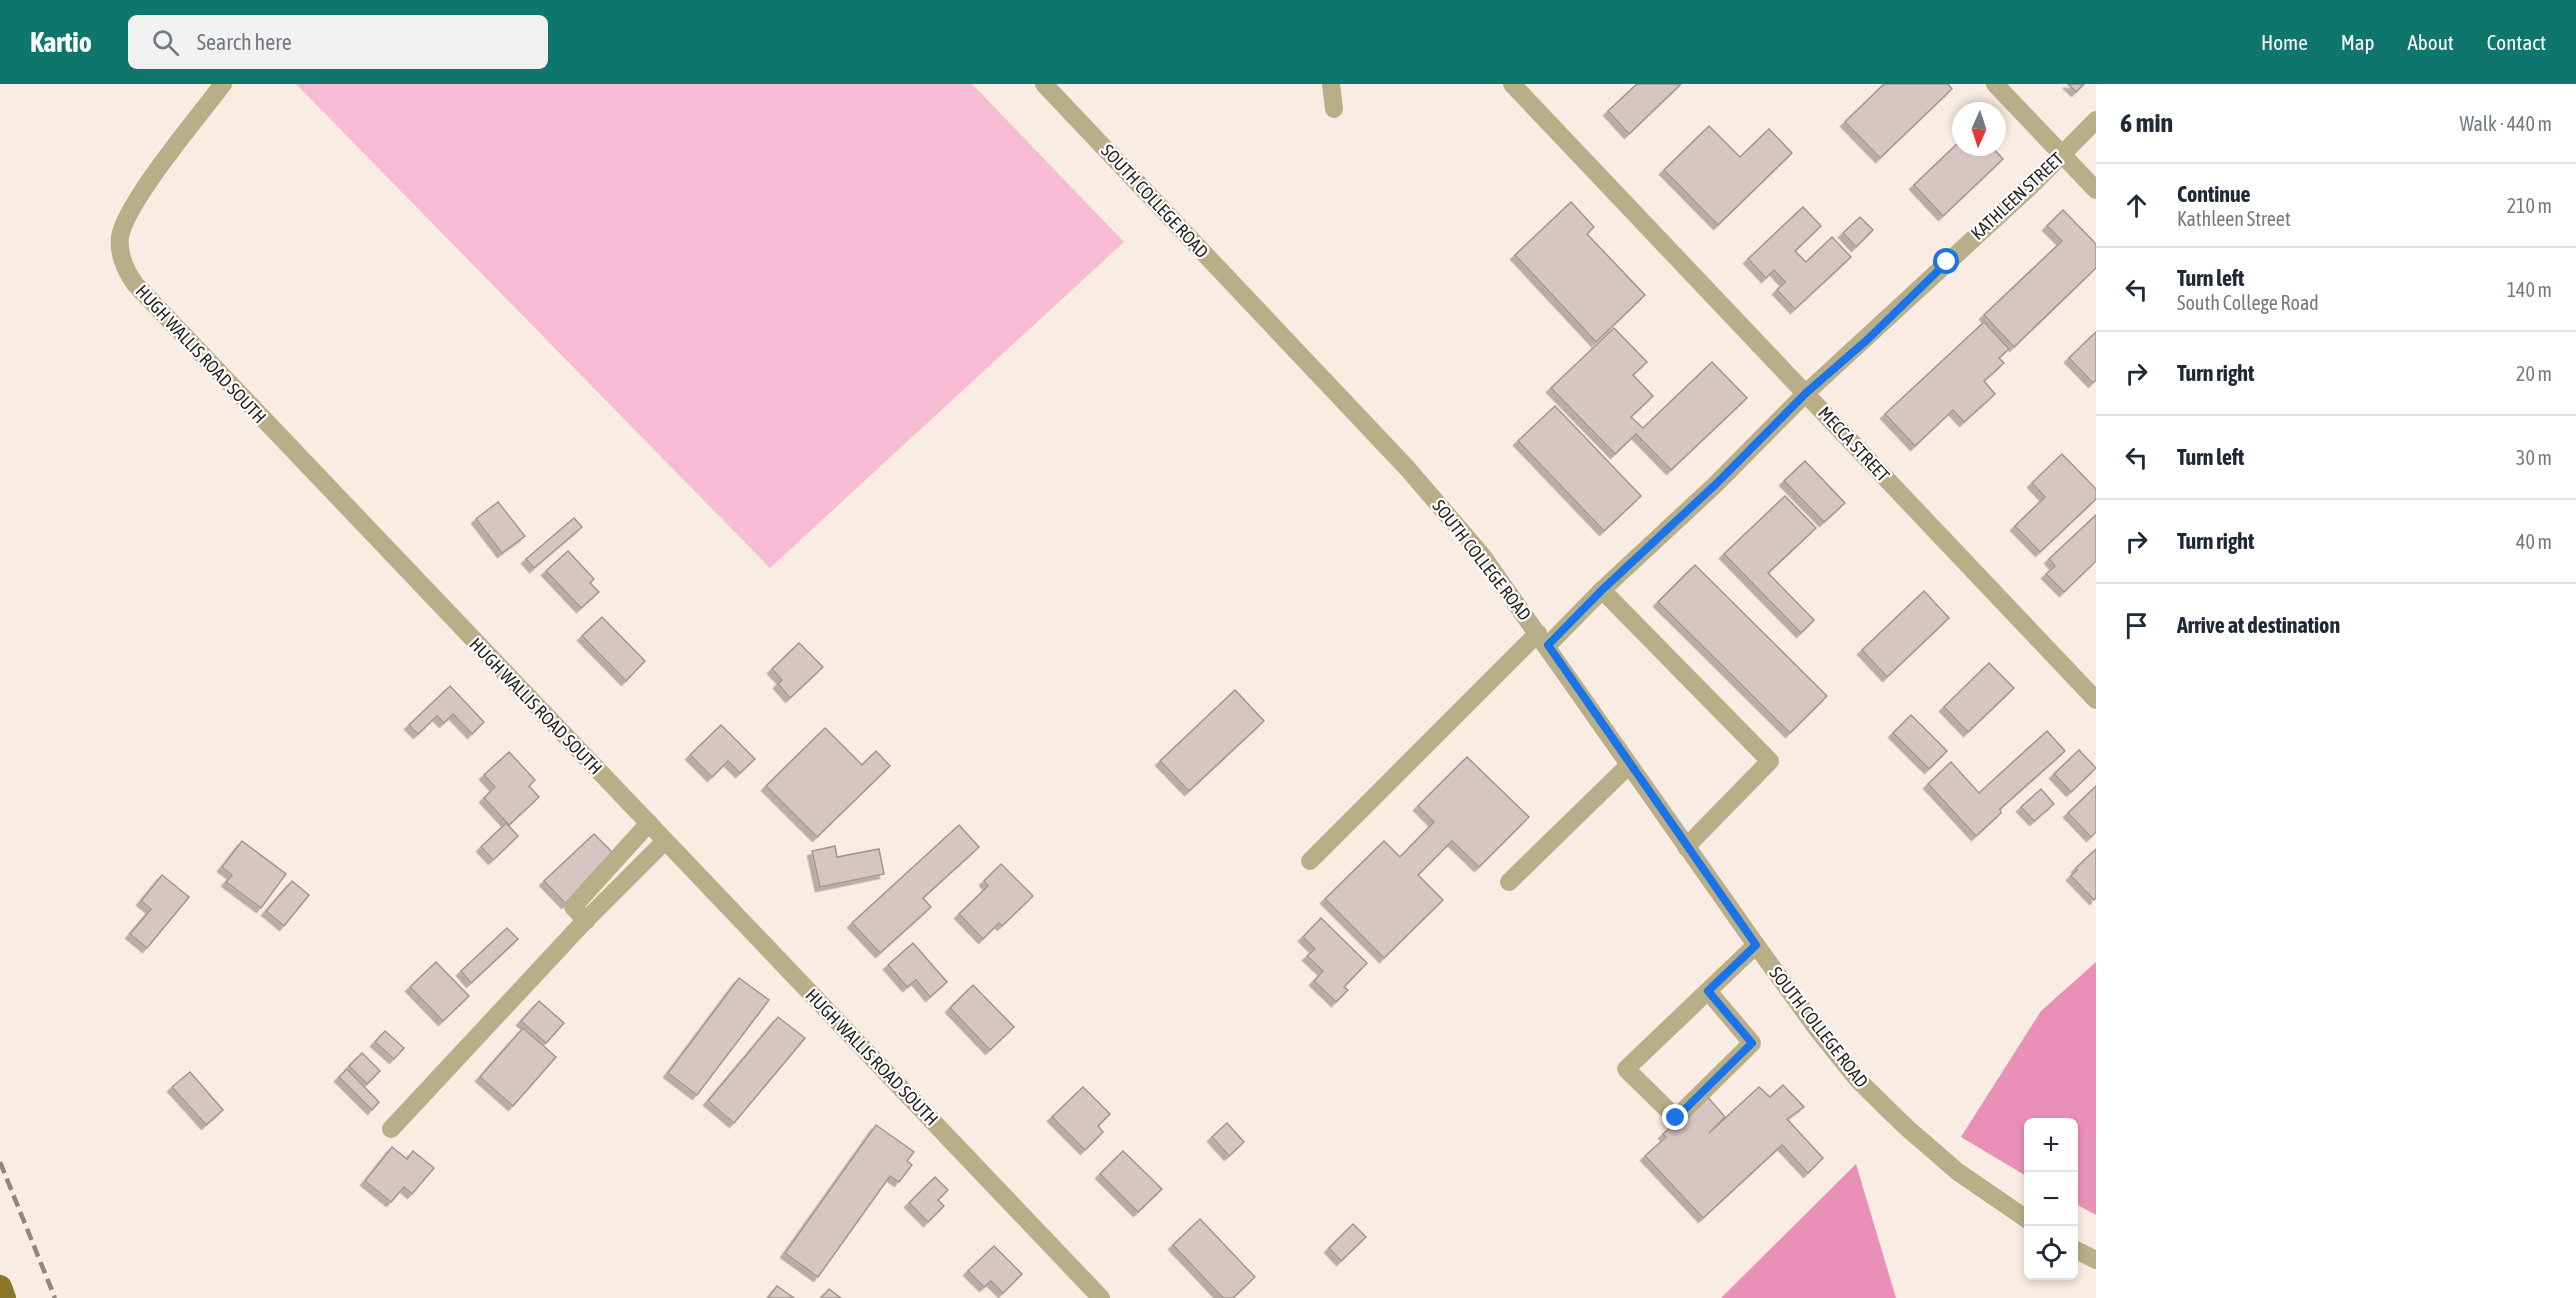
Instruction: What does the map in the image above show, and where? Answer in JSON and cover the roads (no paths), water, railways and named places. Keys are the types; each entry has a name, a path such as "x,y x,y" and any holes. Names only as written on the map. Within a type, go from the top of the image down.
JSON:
{"main road":[{"path":"0,1287 4,1298"}],"street":[{"name":"HUGH WALLIS ROAD SOUTH","path":"223,84 132,208 120,239 120,254 126,271 145,297 1101,1298"},
{"name":"SOUTH COLLEGE ROAD","path":"1044,84 1407,468 1481,554 1543,639 1756,945 1817,1029 1858,1080 1906,1127 1958,1172 2024,1217"},
{"path":"1330,84 1334,109"},
{"name":"MECCA STREET","path":"1512,84 2096,700"},
{"path":"1995,84 2096,190"},
{"name":"KATHLEEN STREET","path":"1310,861 1543,639 1602,590 1716,484 1806,393 2035,182 2096,120"},
{"path":"1602,590 1770,761 1686,847"},
{"path":"1509,882 1629,765"},
{"path":"586,921 573,907 649,824"},
{"path":"391,1129 586,921 665,841"},
{"path":"1708,991 1752,1043 1676,1118 1626,1069 1756,945"},
{"path":"2078,1251 2096,1260"}],"railway":[{"path":"0,1162 55,1298"}]}
